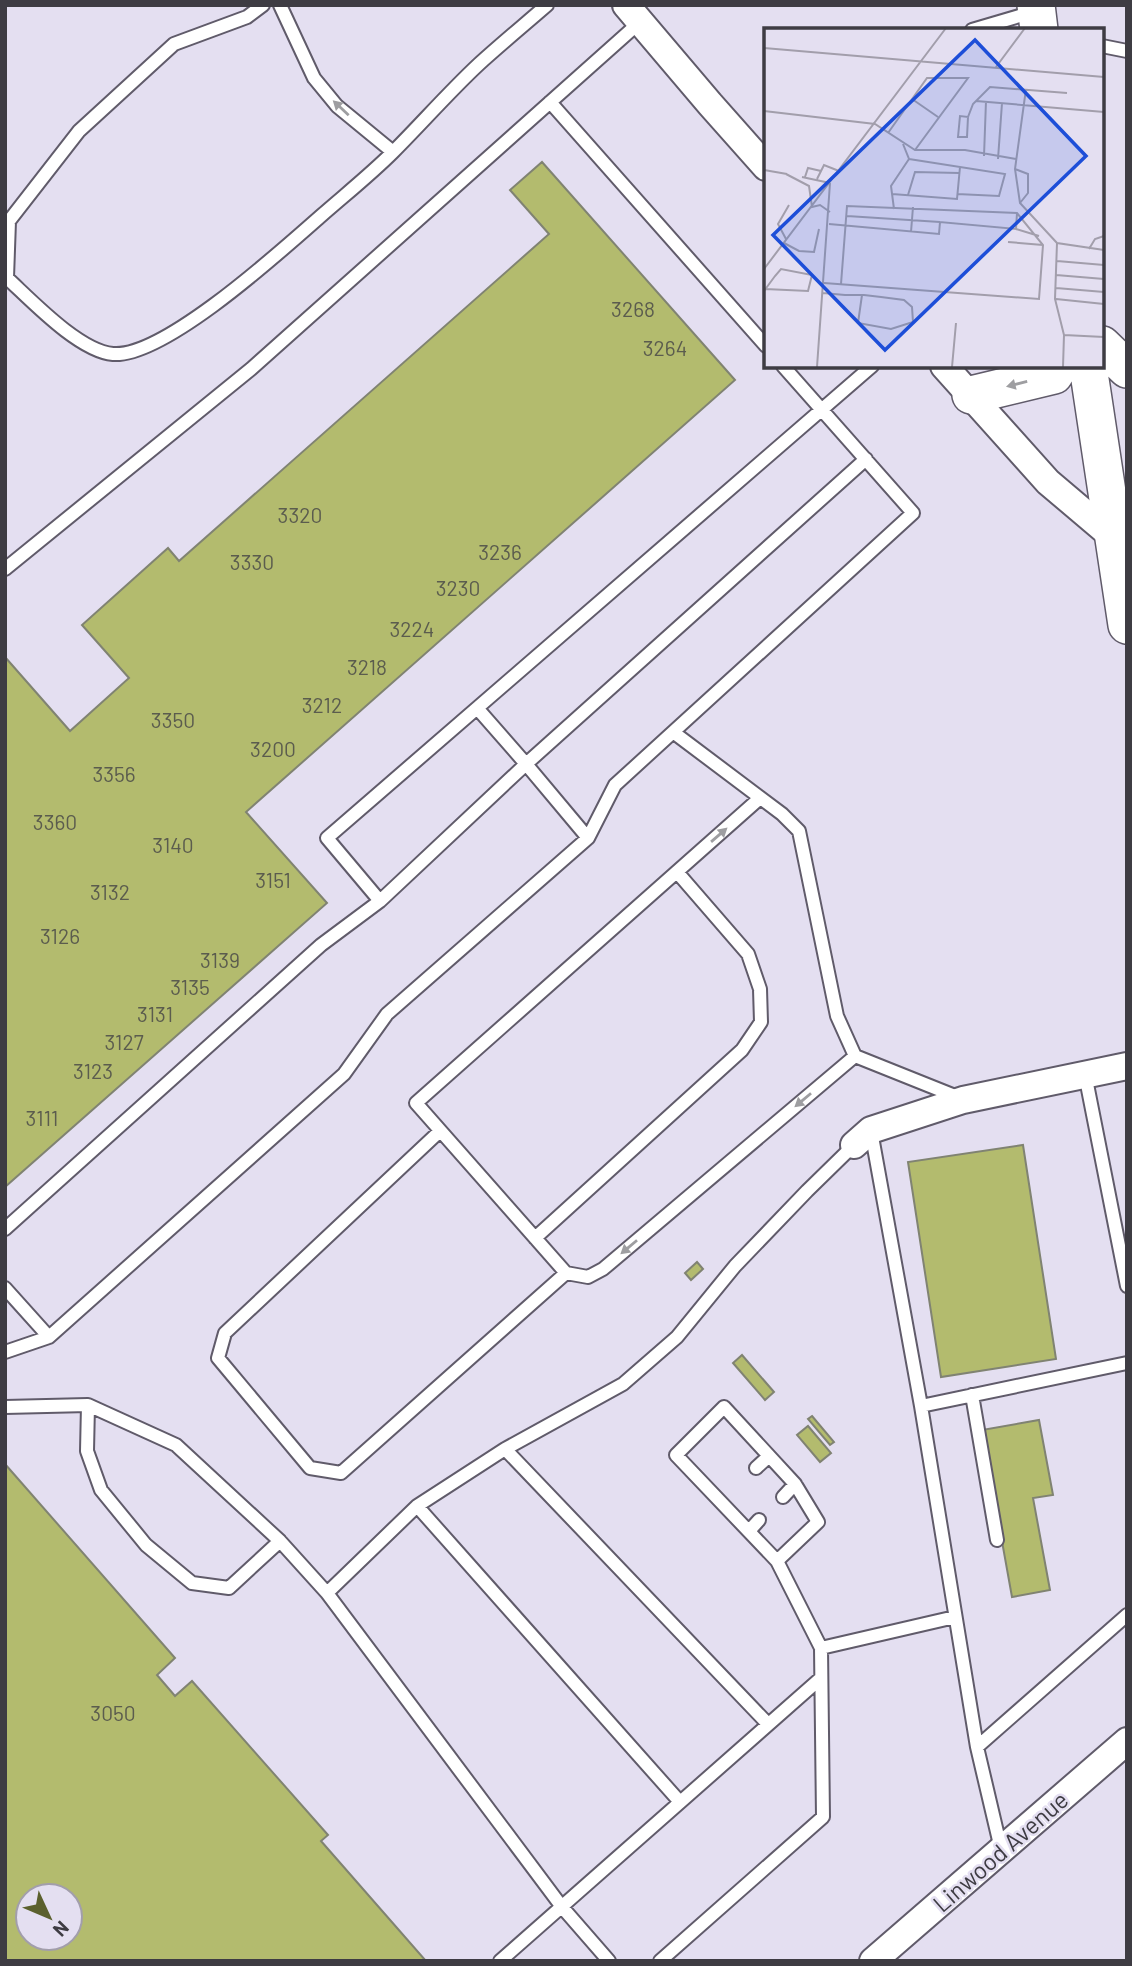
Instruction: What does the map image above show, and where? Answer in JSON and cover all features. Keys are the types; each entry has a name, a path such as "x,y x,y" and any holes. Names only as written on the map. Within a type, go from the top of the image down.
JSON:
{"main road":[{"path":"1104,347 1127,369"},
{"path":"971,395 1054,375 1058,368"},
{"path":"1088,368 1120,533 1127,625"}],"street":[{"path":"633,14 764,165"},
{"path":"946,368 1048,482 1120,533"},
{"path":"862,1138 964,1100 1127,1066"},
{"name":"Linwood Avenue","path":"886,1956 1001,1850 1127,1741"}],"lane":[{"path":"262,5 247,17 174,44 79,131 9,221 7,278 54,321 91,348 113,354 133,352 161,339 215,305 393,152 477,66 547,5"},
{"path":"280,5 314,78 337,106 393,152"},
{"path":"5,569 251,369 550,102 633,14"},
{"path":"981,28 1037,15"},
{"path":"1104,46 1127,51"},
{"path":"550,102 764,344"},
{"path":"5,1352 49,1337 344,1074 387,1014 589,838 615,785 913,513 785,368"},
{"path":"380,901 327,838 870,368"},
{"path":"5,1229 321,945 380,901 526,764 866,459"},
{"path":"477,708 589,838"},
{"path":"673,732 782,814 799,831 838,1016 855,1056 964,1100"},
{"path":"760,799 416,1103 566,1273 588,1277 603,1269 855,1056"},
{"path":"536,1238 742,1050 761,1023 760,989 748,954 677,872"},
{"path":"1084,1074 1127,1286"},
{"path":"440,1130 225,1332 218,1358 310,1468 341,1474 566,1273"},
{"path":"862,1138 921,1406 977,1747 1001,1850"},
{"path":"327,1593 417,1506 505,1449 622,1384 677,1337 735,1266 862,1138"},
{"path":"5,1288 49,1337"},
{"path":"921,1406 1127,1363"},
{"path":"972,1395 997,1540"},
{"path":"5,1407 88,1405 176,1445 280,1541 327,1593 562,1907 610,1961"},
{"path":"88,1405 87,1451 101,1490 146,1545 192,1583 229,1588 280,1541"},
{"path":"660,1961 823,1817 821,1648 777,1561 676,1455 724,1407 795,1484 818,1522 777,1561"},
{"path":"505,1449 768,1724"},
{"path":"756,1468 769,1456"},
{"path":"783,1497 795,1484"},
{"path":"722,1503 732,1493"},
{"path":"417,1506 680,1802"},
{"path":"749,1531 759,1520"},
{"path":"977,1747 1127,1615"},
{"path":"821,1648 956,1617"},
{"path":"500,1961 821,1678"}],"building":[{"path":"542,162 735,380 246,812 327,903 5,1187 5,657 70,731 129,678 82,625 168,548 179,561 549,234 510,190"},
{"path":"1023,1145 1056,1359 941,1377 908,1162"},
{"path":"697,1262 703,1269 691,1280 685,1273"},
{"path":"742,1355 774,1392 765,1400 733,1363"},
{"path":"812,1416 834,1442 830,1445 808,1419"},
{"path":"1039,1420 1053,1495 1033,1498 1050,1590 1012,1597 982,1430"},
{"path":"808,1426 831,1453 820,1462 797,1435"},
{"path":"5,1464 175,1658 157,1675 175,1696 192,1681 328,1835 321,1841 426,1961 5,1961"}]}
